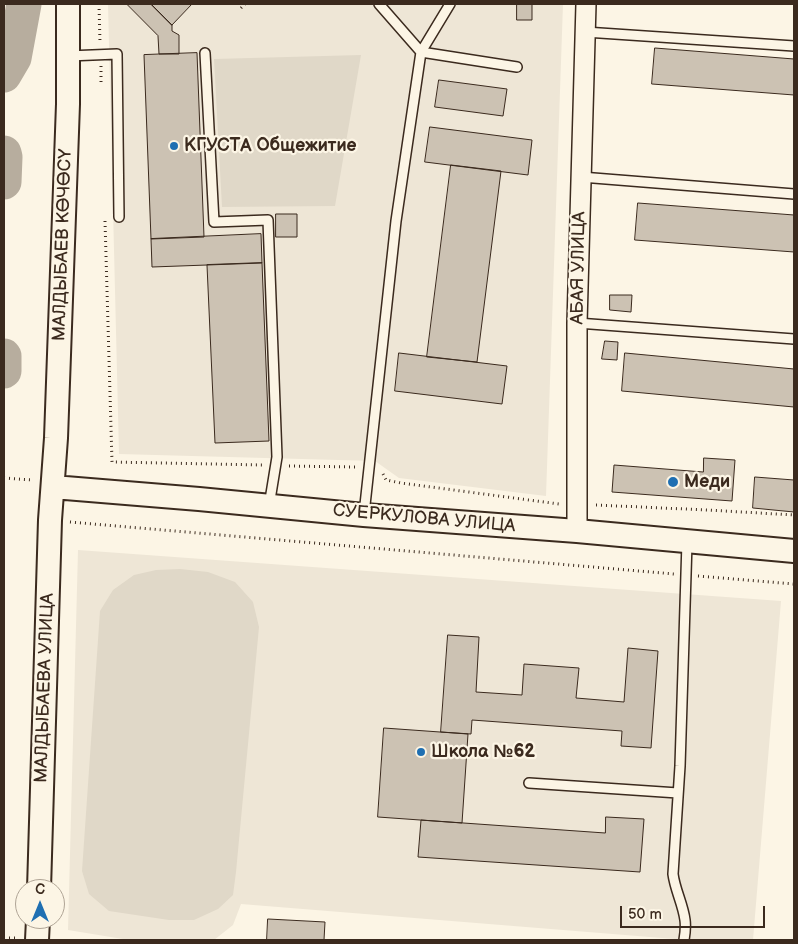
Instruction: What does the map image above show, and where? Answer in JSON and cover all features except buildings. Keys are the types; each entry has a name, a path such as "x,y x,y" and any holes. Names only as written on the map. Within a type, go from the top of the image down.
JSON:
{"street":[{"name":"МАЛДЫБАЕВ КӨЧӨСҮ","path":"43,484 56,438 67,123 68,4"},
{"name":"АБАЯ УЛИЦА","path":"577,531 577,323 586,4"},
{"name":"СУЕРКУЛОВА УЛИЦА","path":"43,484 364,515 577,531 794,551"},
{"name":"МАЛДЫБАЕВА УЛИЦА","path":"39,879 50,520 43,484"}],"lane":[{"path":"379,4 421,52 517,67"},
{"path":"364,515 396,221 421,52 450,4"},
{"path":"585,32 794,46"},
{"path":"204,52 214,222 268,220 277,457 268,506"},
{"path":"68,56 116,54 119,217"},
{"path":"581,177 794,194"},
{"path":"577,323 794,339"},
{"path":"684,940 685,922 672,874 678,793 687,542"},
{"path":"529,783 678,793"}],"path":[{"path":"99,4 100,44"},
{"path":"241,8 245,4"},
{"path":"101,64 102,93"},
{"path":"105,213 112,462 270,465"},
{"path":"280,466 359,467"},
{"path":"379,468 386,480 568,505 794,515"},
{"path":"4,478 43,484"},
{"path":"50,520 794,584"},
{"path":"4,938 29,939"}],"shaded area":[{"path":"108,4 563,4 546,496 399,478 375,461 119,454"},
{"path":"361,55 335,206 222,207 214,59"},
{"name":"Школа №62","path":"78,550 781,601 753,940 687,940 241,904 233,925 214,940 129,940 68,930"},
{"path":"180,569 208,572 235,582 253,602 259,627 233,895 218,909 194,920 169,920 109,911 89,894 82,871 100,611 113,590 134,575 156,570"}],"waterway":[{"path":"4,75 14,58 24,4"},
{"path":"4,153 4,182"},
{"path":"4,356 4,371"}],"place":[{"name":"КГУСТА Общежитие","path":"174,146"},
{"name":"Меди","path":"673,482"},
{"name":"Школа №62","path":"421,752"}]}
